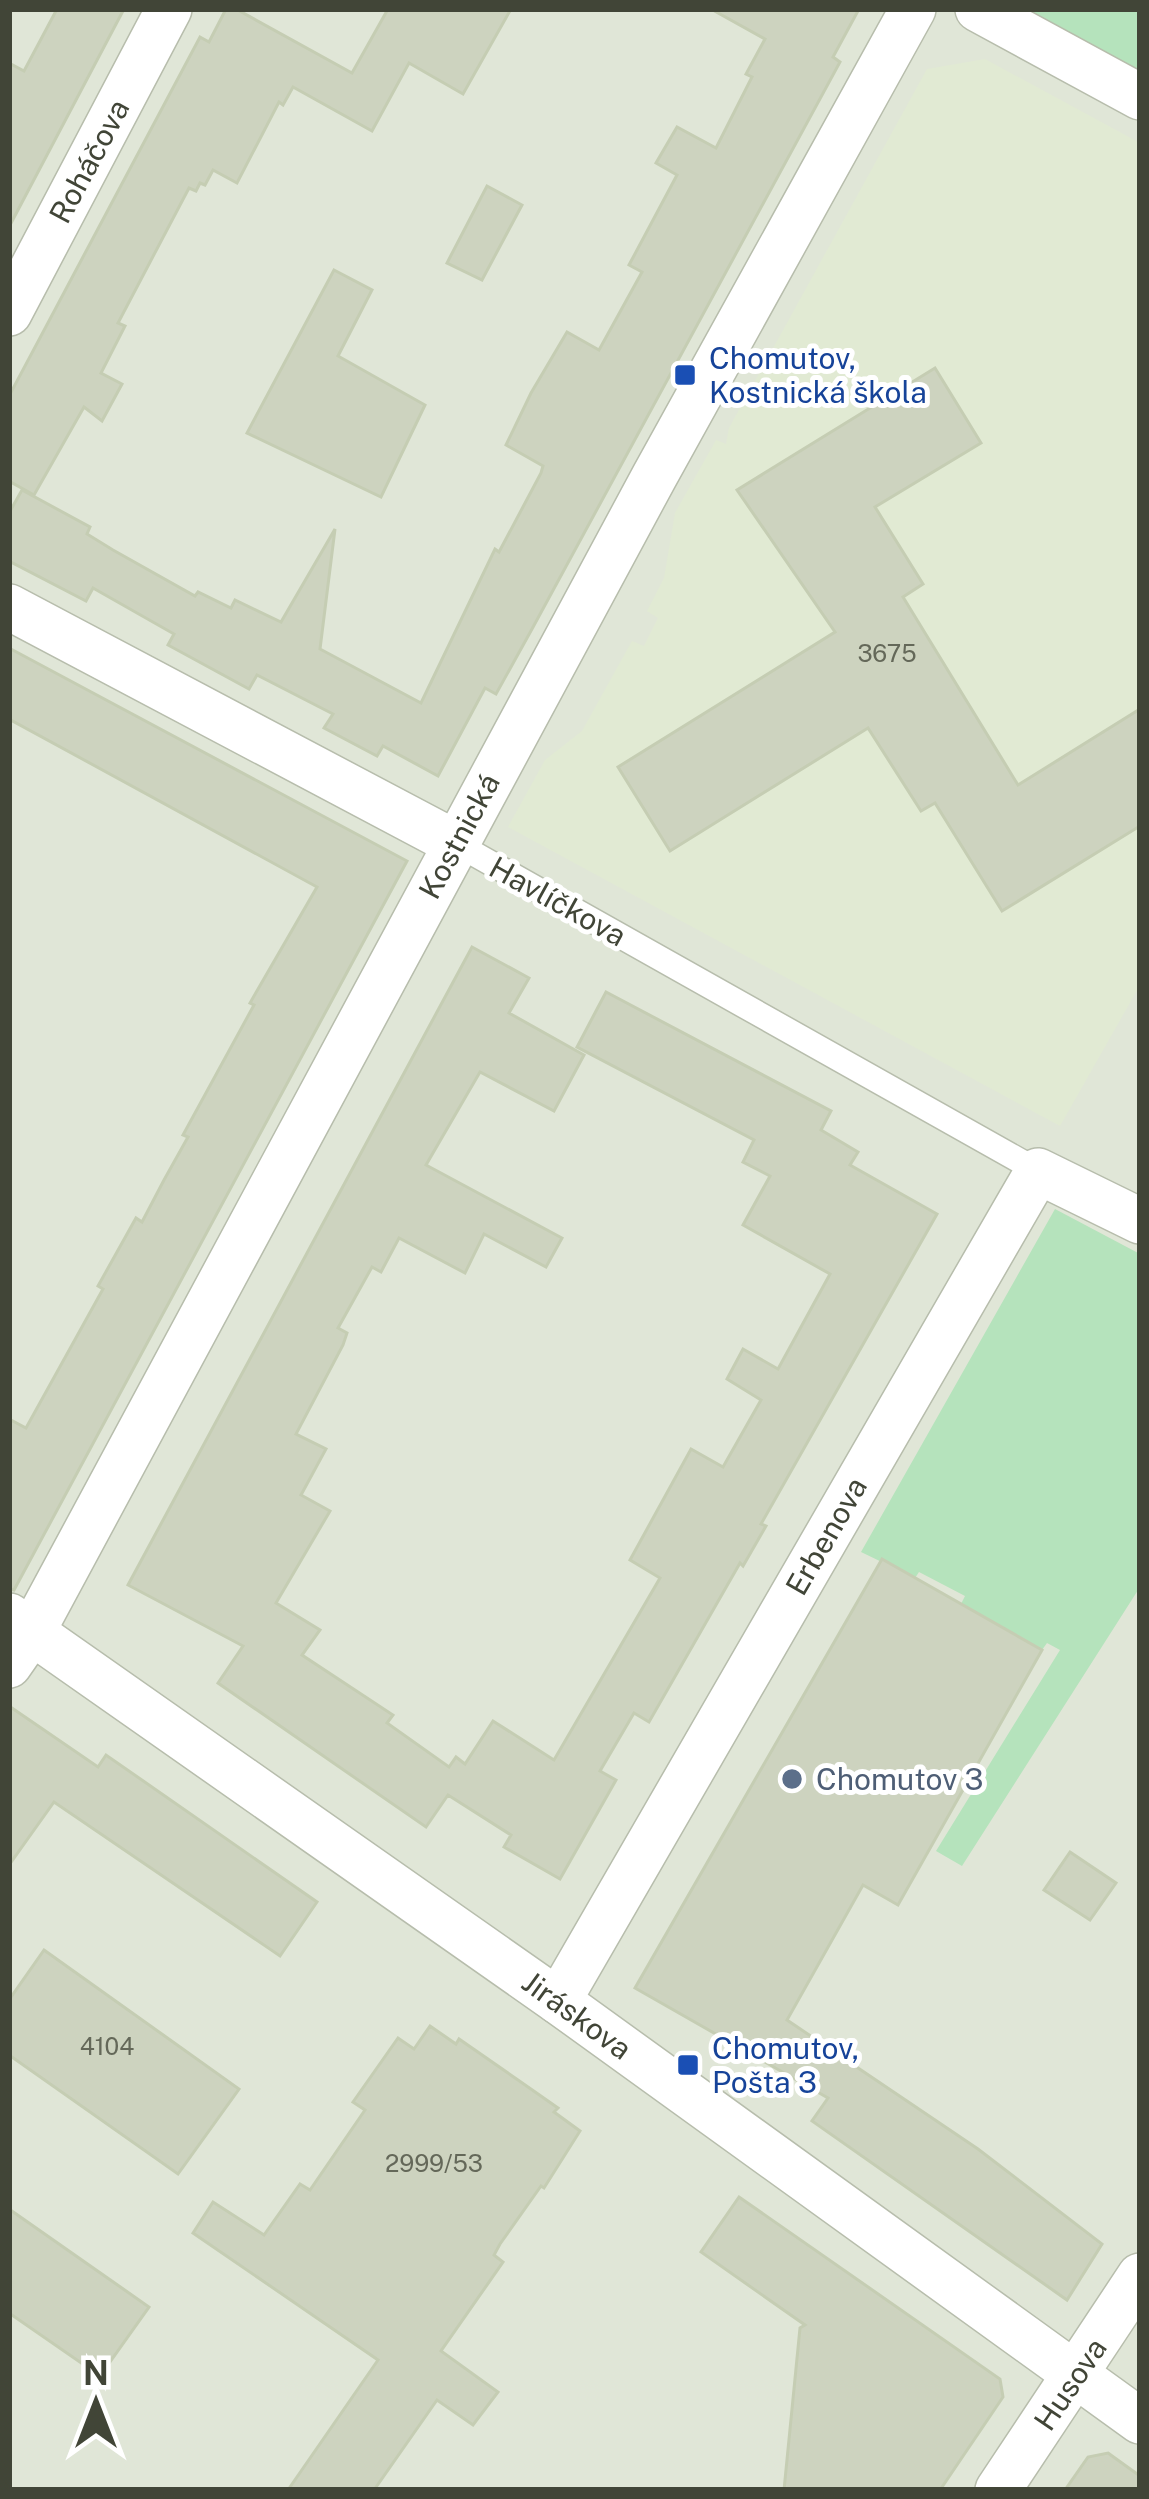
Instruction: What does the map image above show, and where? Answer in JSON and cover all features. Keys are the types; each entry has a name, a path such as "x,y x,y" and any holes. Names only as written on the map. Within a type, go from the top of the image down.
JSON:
{"street":[{"name":"Roháčova","path":"9,313 169,9"},
{"name":"Kostnická","path":"17,1638 913,9"},
{"path":"978,9 1140,98"},
{"name":"Havlíčkova","path":"9,607 455,844"},
{"path":"1038,1171 1140,1221"},
{"name":"Erbenova","path":"558,2001 1038,1171"},
{"name":"Jiráskova","path":"17,1638 558,2001 1140,2421"},
{"name":"Husova","path":"998,2490 1140,2276"}],"lane":[{"name":"Havlíčkova","path":"455,844 1038,1171"}],"shaded area":[{"path":"9,9 1140,9 1140,2490 9,2490"},
{"path":"985,59 1140,143 1140,985 1060,1126 508,827 545,760 582,731 632,641 644,646 658,618 647,611 664,578 675,513 716,440 726,444 729,428 927,69"}],"green space":[{"path":"1032,9 1140,9 1140,72 1034,15"},
{"path":"1055,1209 1140,1254 1140,1587 962,1866 936,1851 1060,1650 1047,1643 1042,1650 961,1604 965,1596 919,1572 915,1578 861,1552"}],"building":[{"path":"57,9 124,9 9,227 9,63 24,71"},
{"path":"226,9 236,9 352,73 388,9 511,9 463,94 409,63 372,131 293,87 283,105 279,102 237,183 213,170 205,185 200,183 196,191 189,188 118,323 125,326 101,373 122,384 102,421 84,407 34,495 9,481 9,396 200,37 209,42"},
{"path":"711,9 859,9 833,57 840,62 532,629 496,694 485,688 438,776 383,746 377,756 324,728 333,714 257,675 249,689 168,645 174,634 93,588 86,601 9,561 9,513 22,490 90,527 87,534 195,596 198,592 231,608 235,600 281,622 335,529 320,649 421,703 495,549 499,552 541,473 543,466 506,445 531,393 567,332 599,350 642,272 629,265 677,175 656,163 677,127 716,148 752,77 746,74 765,39"},
{"path":"487,186 522,205 482,280 447,263"},
{"path":"334,270 372,290 338,356 425,405 381,497 247,433"},
{"path":"935,368 981,443 875,507 923,584 903,597 1018,785 1140,709 1140,826 1002,911 935,803 921,811 868,728 670,851 618,767 835,632 737,490"},
{"path":"9,648 407,861 14,1590 9,1589 9,1419 26,1428 103,1289 98,1286 136,1218 142,1222 188,1137 183,1135 254,1005 250,1003 317,887 9,719"},
{"path":"472,947 529,978 509,1013 584,1055 554,1111 480,1072 426,1165 562,1238 546,1267 484,1234 465,1273 399,1238 381,1272 372,1267 338,1328 347,1333 343,1345 296,1434 326,1449 301,1495 330,1511 276,1603 320,1630 302,1655 393,1715 387,1723 449,1767 456,1757 465,1764 493,1721 554,1760 660,1578 630,1560 691,1449 723,1467 761,1400 727,1379 743,1349 778,1369 830,1274 743,1225 770,1176 743,1162 754,1140 577,1047 606,992 831,1111 821,1130 858,1152 850,1165 937,1214 761,1524 766,1526 649,1722 634,1713 600,1771 616,1780 560,1879 504,1847 511,1835 448,1795 426,1827 218,1683 243,1646 128,1585"},
{"path":"882,1559 1042,1650 898,1905 863,1885 787,2020 978,2149 1102,2244 1067,2300 812,2121 828,2098 635,1988"},
{"path":"9,1706 98,1767 106,1755 317,1902 280,1956 54,1802 9,1865"},
{"path":"1070,1852 1116,1883 1090,1920 1044,1890"},
{"path":"44,1950 239,2089 178,2174 9,2055 9,2000"},
{"path":"430,2026 456,2044 459,2039 558,2108 554,2112 580,2131 500,2244 494,2255 503,2262 441,2351 498,2392 473,2425 437,2400 374,2490 288,2490 378,2360 193,2233 213,2202 264,2235 300,2184 310,2190 365,2110 353,2102 398,2038 414,2049"},
{"path":"739,2197 1000,2379 1003,2397 940,2490 784,2490 800,2328 805,2325 701,2252"},
{"path":"9,2209 149,2307 100,2376 9,2313"},
{"path":"1108,2453 1140,2476 1140,2490 1065,2490 1088,2457"}],"place":[{"name":"Chomutov, Kostnická škola","path":"685,375"},
{"name":"Chomutov 3","path":"792,1779"},
{"name":"Chomutov, Pošta 3","path":"688,2065"}]}
